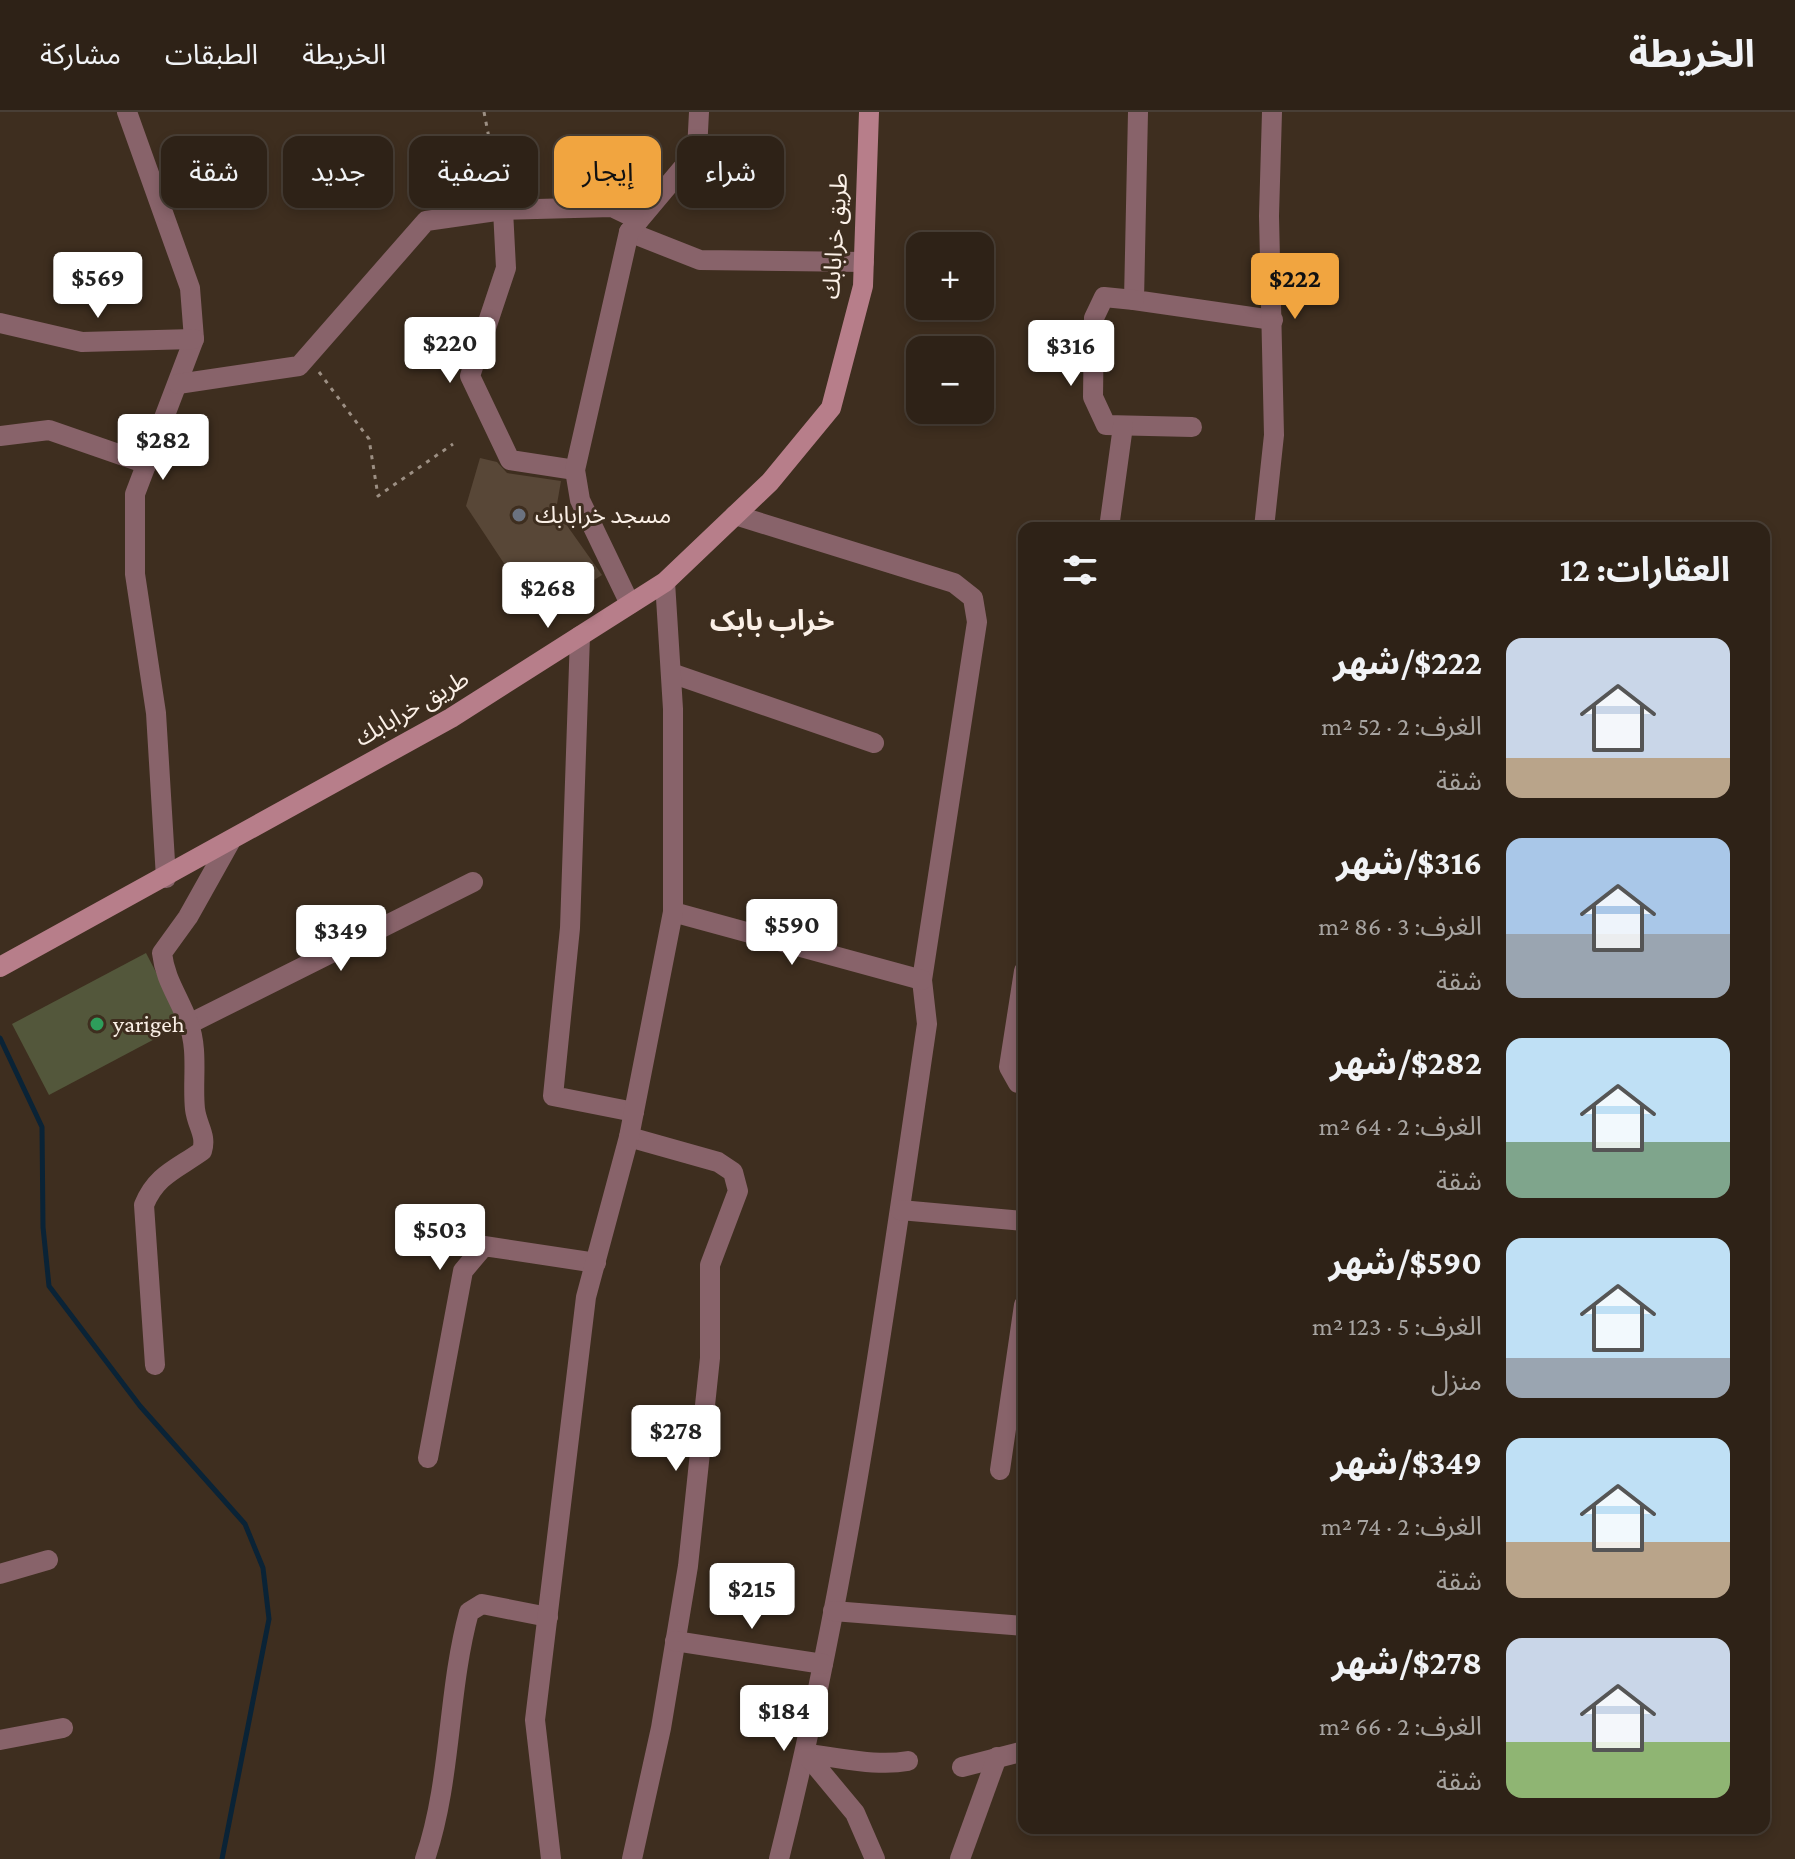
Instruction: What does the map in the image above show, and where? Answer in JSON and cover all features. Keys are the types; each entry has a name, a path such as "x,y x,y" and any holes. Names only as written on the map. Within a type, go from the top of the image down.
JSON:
{"main road":[{"name":"طريق خرابابك","path":"0,967 451,718 665,582 770,482 831,408 863,286 869,112"}],"street":[{"path":"127,112 190,288 194,339 135,494 135,574 156,713 166,878"},
{"path":"630,604 580,500 575,470 634,226 697,151 699,112"},
{"path":"1134,300 1138,112"},
{"path":"1265,522 1274,435 1269,216 1272,112"},
{"path":"178,384 299,366 426,221 503,210 612,207 634,226 700,260 864,262"},
{"path":"503,210 506,268 470,376 510,460 575,470"},
{"path":"1192,427 1106,425 1093,397 1094,318 1104,297 1273,320"},
{"path":"0,323 82,342 194,339"},
{"path":"1110,522 1123,426"},
{"path":"0,436 49,430 147,464"},
{"path":"735,515 954,583 973,598 977,622 922,980 927,1024 900,1210 833,1611 806,1754 779,1859"},
{"path":"551,1859 535,1720 586,1297 629,1137 673,912 671,673 665,582"},
{"path":"580,636 570,928 553,1096 634,1112"},
{"path":"671,673 874,743"},
{"path":"155,1365 144,1205 150,1189 171,1168 202,1151 205,1140 195,1112 194,1056 189,1024 165,976 162,953 188,917 230,842"},
{"path":"189,1024 473,882"},
{"path":"673,912 922,980"},
{"path":"1018,1009 1009,1067 1018,1083"},
{"path":"629,1137 718,1162 733,1172 738,1191 710,1265 710,1358 688,1566 632,1859"},
{"path":"900,1210 1018,1220"},
{"path":"428,1458 463,1271 484,1246 596,1263"},
{"path":"1000,1470 1018,1346"},
{"path":"0,1574 48,1560"},
{"path":"425,1859 437,1823 461,1644 469,1612 482,1604 548,1617"},
{"path":"833,1611 1018,1626"},
{"path":"675,1641 823,1664"},
{"path":"0,1740 63,1728"},
{"path":"962,1767 1018,1752"},
{"path":"806,1754 862,1759 884,1766 908,1761"},
{"path":"806,1754 855,1813 875,1859"},
{"path":"960,1859 997,1757"}],"path":[{"path":"484,112 503,210"},
{"path":"307,356 369,439 378,496 453,444"}],"green space":[{"name":"yarigeh","path":"146,953 183,1024 49,1095 12,1024"}],"building":[{"path":"480,458 497,462 507,473 561,481 556,510 602,575 538,615 466,506"}],"waterway":[{"path":"0,1038 42,1127 43,1227 49,1286 140,1406 245,1524 263,1568 269,1619 222,1859"}],"place":[{"name":"مسجد خرابابك","path":"519,515"},
{"name":"yarigeh","path":"97,1024"}],"district":[{"name":"خراب بابک","path":"772,620"}]}
